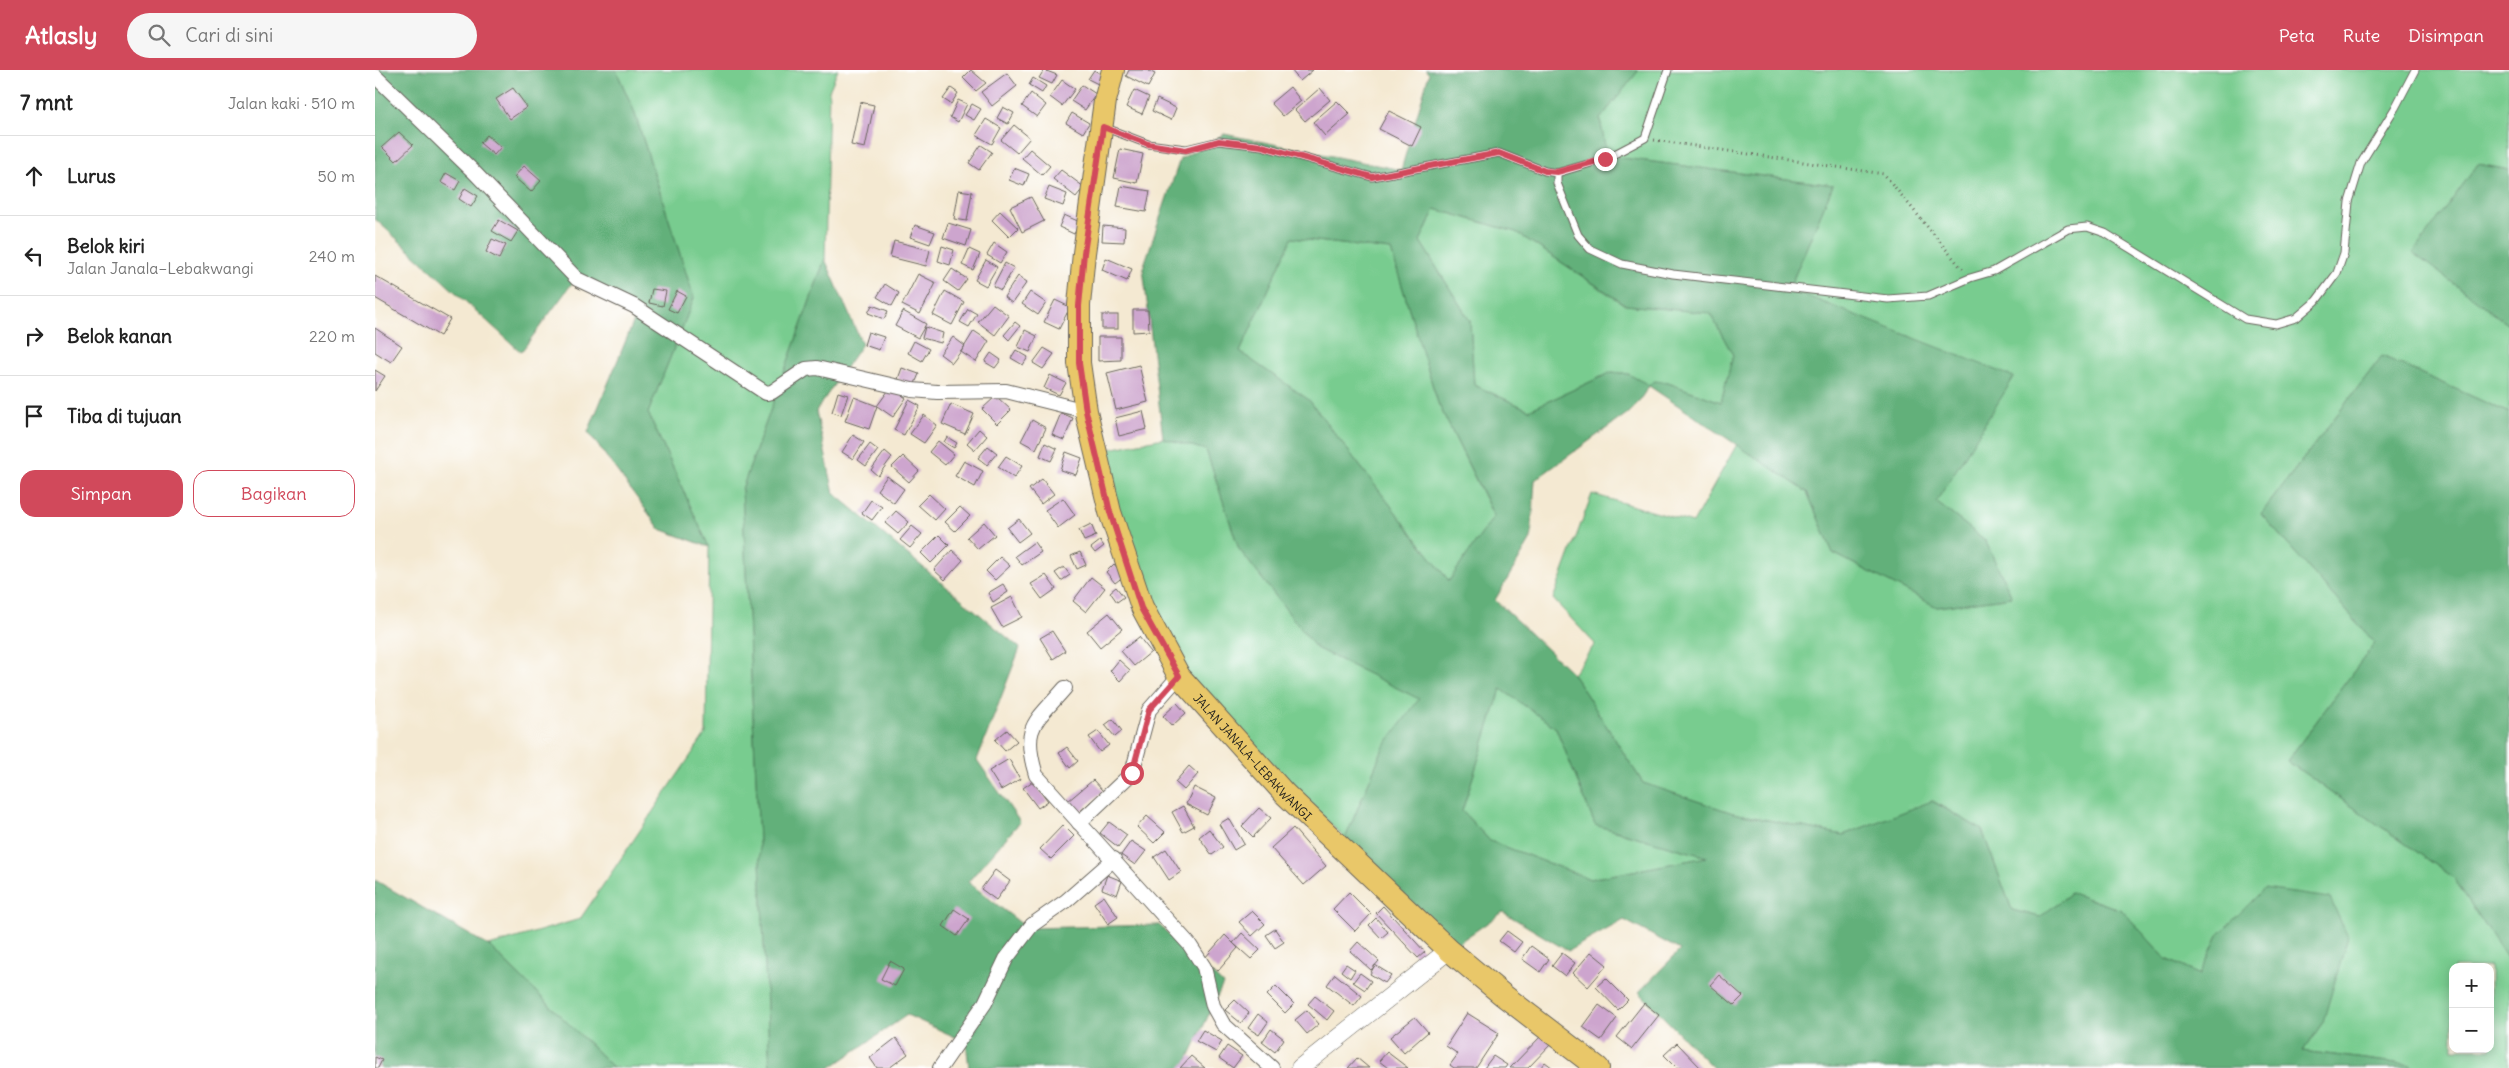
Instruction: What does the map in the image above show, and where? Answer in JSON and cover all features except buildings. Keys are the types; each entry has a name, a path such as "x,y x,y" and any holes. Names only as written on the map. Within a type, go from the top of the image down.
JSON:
{"main road":[{"name":"JALAN JANALA–LEBAKWANGI","path":"1113,70 1105,101 1103,127 1084,253 1079,306 1079,363 1086,411 1110,512 1141,608 1179,676 1285,794 1449,950 1503,995 1598,1068"}],"street":[{"path":"375,76 473,171 577,279 634,306 766,393 772,392 806,369 817,368 912,390 937,392 1006,391 1086,411"},
{"path":"1079,823 1132,773 1149,710 1179,676"},
{"path":"1065,688 1031,727 1029,752 1036,775 1189,944 1204,967 1213,1006 1223,1024 1272,1068"},
{"path":"940,1068 985,1003 1006,959 1032,925 1066,901 1114,859"},
{"path":"1300,1068 1449,950"}],"lane":[{"path":"1103,127 1148,144 1186,150 1219,141 1262,146 1372,177 1499,153 1545,171 1557,172 1605,159 1645,138 1668,70"},
{"path":"1557,172 1557,183 1578,235 1590,249 1622,264 1673,274 1888,299 1928,296 1970,278 1994,271 2067,229 2087,227 2105,233 2245,319 2277,324 2296,318 2316,301 2337,273 2344,253 2349,202 2361,163 2395,108 2415,70"}],"path":[{"path":"1645,138 1884,174 1970,278"}],"green space":[{"path":"375,70 616,70 634,111 694,298 648,413 709,547 660,529 588,432 638,311 579,274 521,352 375,219"},
{"path":"616,70 838,70 829,91 825,259 742,489 770,1068 614,1068 489,946 580,919 706,733 709,547 648,413 694,298 634,111"},
{"path":"1425,70 1639,70 1600,119 1607,156 1833,185 1789,289 2014,377 1936,502 1985,540 2012,597 1937,607 1833,553 1807,492 1649,386 1637,404 1628,413 1535,480 1531,539 1495,600 1573,674 1643,783 1733,813 1843,835 1932,801 1982,830 2012,910 2040,917 2071,893 2122,910 2166,959 2200,975 2218,935 2264,889 2330,898 2348,937 2323,1022 2303,1051 2411,1065 2413,1068 1713,1068 1639,992 1680,950 1624,920 1568,951 1503,912 1451,948 1345,839 1383,748 1419,699 1316,648 1239,549 1206,450 1163,438 1143,268 1180,159 1224,134 1401,170 1429,74","holes":["1435,209 1516,232 1626,305 1710,313 1733,355 1721,402 1668,383 1655,381 1649,385 1628,374 1612,372 1529,410 1474,385 1470,321 1420,241","1292,238 1391,250 1438,403 1494,516 1449,581 1309,400 1240,352","1501,689 1556,728 1595,825 1707,857 1590,879 1490,841 1462,811"]},
{"path":"1639,70 2509,70 2509,170 2478,164 2414,253 2509,325 2509,413 2382,356 2261,514 2375,643 2287,761 2453,877 2509,961 2509,1068 2413,1068 2411,1065 2303,1051 2323,1022 2218,935 2200,975 2165,958 2122,910 2071,893 2040,917 2012,910 1982,830 1933,801 1843,835 1733,813 1643,783 1573,674 1595,644 1553,599 1592,494 1693,523 1737,444 1807,492 1833,553 1937,607 2011,597 1985,540 1936,502 1789,289 1833,185 1606,156 1600,119"},
{"path":"2478,164 2509,170 2509,325 2413,253"},
{"path":"1435,209 1516,232 1625,305 1710,313 1733,355 1721,402 1668,383 1649,386 1628,374 1612,372 1529,410 1474,385 1470,321 1420,241"},
{"path":"1292,238 1391,250 1438,403 1494,517 1449,581 1309,400 1240,352"},
{"path":"825,259 862,344 816,411 834,493 1020,648 977,760 1020,822 968,882 1027,928 1159,925 1223,984 1184,1068 969,1068 966,1042 907,1015 830,1068 770,1068 742,489"},
{"path":"2382,356 2509,413 2509,961 2453,877 2287,761 2375,643 2261,514"},
{"path":"1163,438 1206,450 1239,549 1316,648 1420,699 1383,748 1345,839 1182,670 1130,561 1100,451"},
{"path":"1501,688 1556,728 1595,825 1708,857 1590,879 1490,841 1462,811"},
{"path":"375,880 489,946 614,1068 381,1068 375,1059"}],"route":[{"path":"1132,773 1149,710 1179,676 1141,608 1110,512 1086,411 1079,363 1079,306 1084,253 1103,127 1148,144 1186,150 1219,141 1262,146 1372,177 1499,153 1545,171 1557,172 1605,159"}]}
